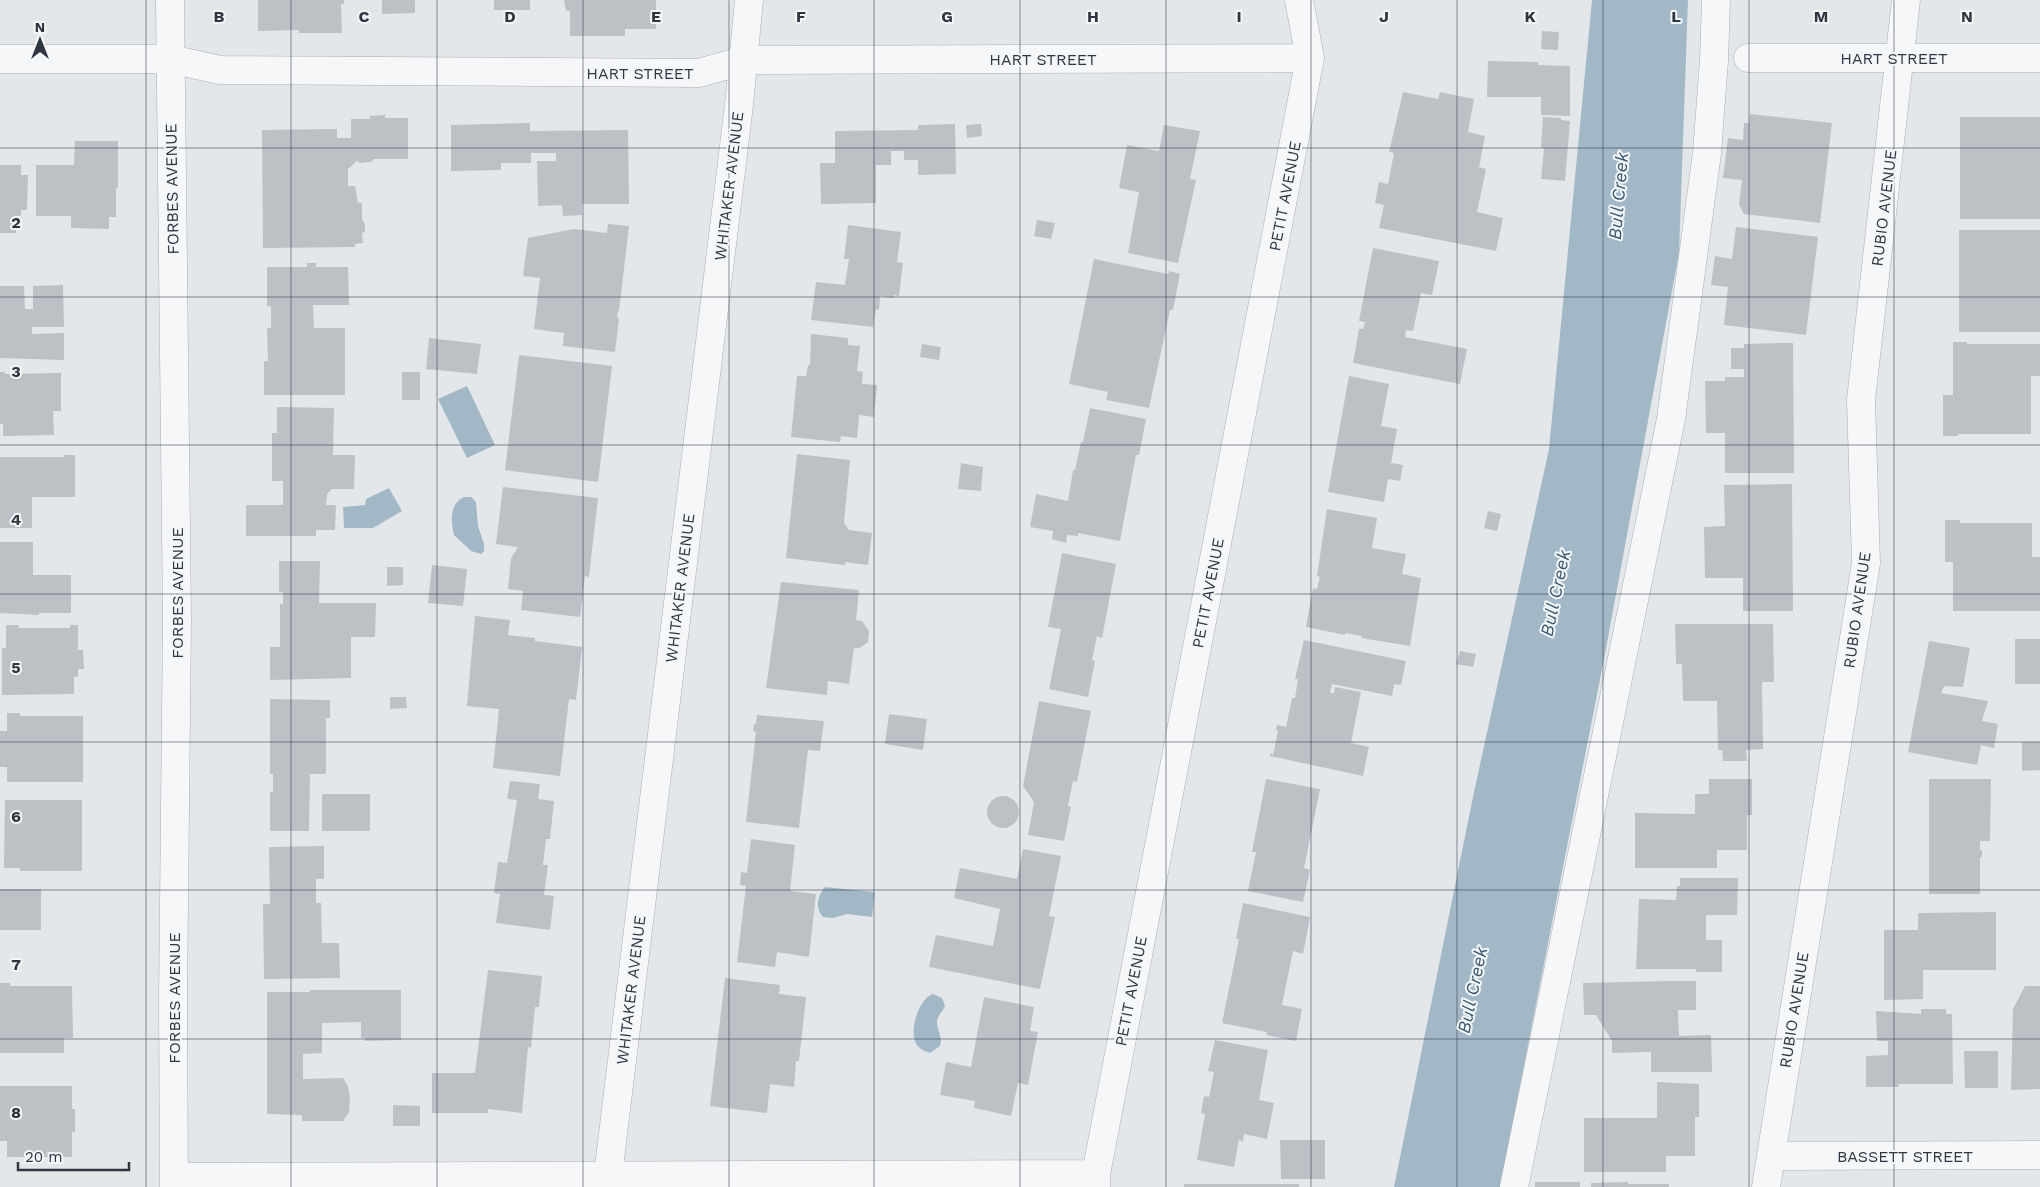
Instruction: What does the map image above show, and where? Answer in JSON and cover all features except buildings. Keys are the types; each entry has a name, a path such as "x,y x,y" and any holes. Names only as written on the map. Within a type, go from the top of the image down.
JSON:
{"street":[{"name":"FORBES AVENUE","path":"170,0 178,619 173,1000 174,1182"},
{"name":"WHITAKER AVENUE","path":"608,1175 744,60 749,0"},
{"name":"PETIT AVENUE","path":"1096,1180 1310,58 1299,0"},
{"path":"1514,1187 1671,419 1707,152 1714,60 1716,0"},
{"name":"RUBIO AVENUE","path":"1766,1187 1866,563 1861,400 1901,58 1906,0"},
{"name":"HART STREET","path":"0,59 170,58 220,70 699,73 744,60 1310,58"},
{"name":"HART STREET","path":"1748,58 2040,58"},
{"name":"BASSETT STREET","path":"1771,1156 2040,1155"},
{"path":"174,1182 608,1175 671,1181 1096,1180"}],"water":[{"name":"Bull Creek","path":"1592,0 1688,0 1679,253 1605,654 1500,1187 1394,1187 1474,792 1549,449"},
{"path":"467,386 495,445 467,458 438,399"},
{"path":"389,488 402,511 373,528 344,528 343,507 365,505 366,499"},
{"path":"464,497 471,497 476,502 478,526 484,544 484,551 481,554 471,551 454,535 452,525 453,509 459,500"},
{"path":"825,887 875,892 872,917 847,914 833,918 823,917 820,914 818,902 820,894"},
{"path":"933,994 942,998 945,1006 937,1021 941,1039 940,1046 930,1053 917,1045 914,1040 914,1025 923,1002"}]}
